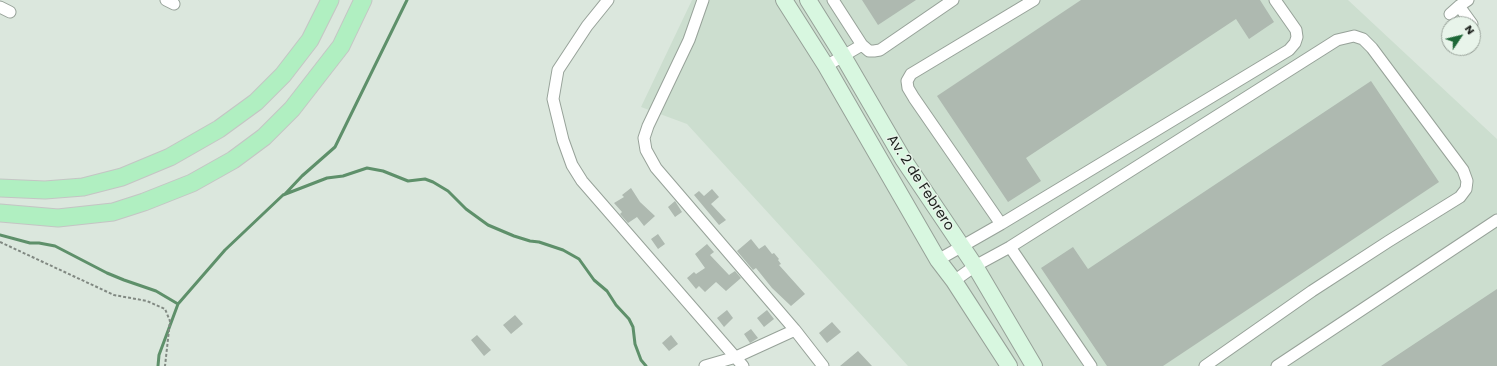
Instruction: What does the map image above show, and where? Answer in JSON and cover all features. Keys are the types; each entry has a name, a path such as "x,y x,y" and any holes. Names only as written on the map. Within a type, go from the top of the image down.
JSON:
{"main road":[{"path":"0,188 45,190 83,187 122,177 170,157 219,129 256,102 283,75 310,40 330,0"},
{"path":"0,213 58,218 113,212 144,202 192,183 232,160 264,137 292,110 341,46 363,0"},
{"name":"Av. 2 de Febrero","path":"784,0 826,66 938,260 954,281 1009,366"},
{"name":"Av. 2 de Febrero","path":"808,0 903,159 975,266 1034,366"}],"street":[{"path":"608,0 587,26 558,70 553,99 563,140 572,165 582,181 740,362"},
{"path":"703,0 689,40 648,126 644,138 646,150 656,168 795,330 823,366"},
{"path":"833,0 862,45 869,51 880,50 954,0"},
{"path":"1001,224 914,98 908,88 907,81 911,74 1034,0"},
{"path":"938,260 1001,224 1289,50 1295,43 1297,37 1296,30 1275,0"},
{"path":"1450,14 1463,3 1469,16"},
{"path":"954,281 975,266 1010,247 1337,40 1354,36 1363,39 1372,48 1463,170 1467,181 1466,189 1460,197 1312,291 1205,366"},
{"path":"826,66 862,45"},
{"path":"1277,366 1497,220"},
{"path":"1010,247 1091,366"},
{"path":"705,366 740,362 795,330"}],"path":[{"path":"0,242 114,295 147,301 165,309 170,321 164,366"}],"shaded area":[{"path":"692,0 1348,0 1497,139 1497,366 908,366 687,124 641,107"}],"building":[{"path":"862,0 916,0 878,25"},
{"path":"1081,0 1260,0 1274,22 1249,39 1236,19 1026,158 1041,181 1008,202 937,96"},
{"path":"1371,81 1439,182 1163,366 1107,366 1041,268 1073,247 1088,269"},
{"path":"631,188 640,202 655,216 644,226 637,217 628,223 620,214 622,212 614,203 624,197 622,195"},
{"path":"712,189 719,197 711,204 726,220 719,225 694,195 699,191 704,196"},
{"path":"675,201 682,212 675,217 668,207"},
{"path":"658,234 665,244 658,249 651,239"},
{"path":"751,239 759,249 765,245 772,254 774,253 779,259 778,260 781,264 779,265 805,294 791,306 772,288 756,268 753,270 737,251"},
{"path":"707,244 714,252 710,255 729,275 735,271 741,278 726,291 716,282 705,292 699,286 696,289 687,278 694,272 696,274 705,268 695,254"},
{"path":"1497,289 1497,366 1381,366"},
{"path":"727,310 733,318 724,327 717,318"},
{"path":"767,310 774,319 764,327 757,318"},
{"path":"515,315 523,324 511,334 503,325"},
{"path":"832,322 841,332 827,343 819,333"},
{"path":"751,329 758,338 750,343 744,334"},
{"path":"477,335 491,350 484,356 471,340"},
{"path":"671,335 678,344 669,351 662,343"},
{"path":"858,351 872,366 840,366"}],"waterway":[{"path":"285,194 302,176 335,147 407,0"},
{"path":"158,366 159,355 178,304 225,250 283,195 327,178 343,176 367,168 383,171 408,181 425,179 433,182 448,191 466,209 488,225 514,236 563,250 579,259 594,280 607,291 616,305 629,319 633,327 635,344 641,360 646,366"},
{"path":"0,235 30,243 55,246 107,273 156,291 178,304"}]}
